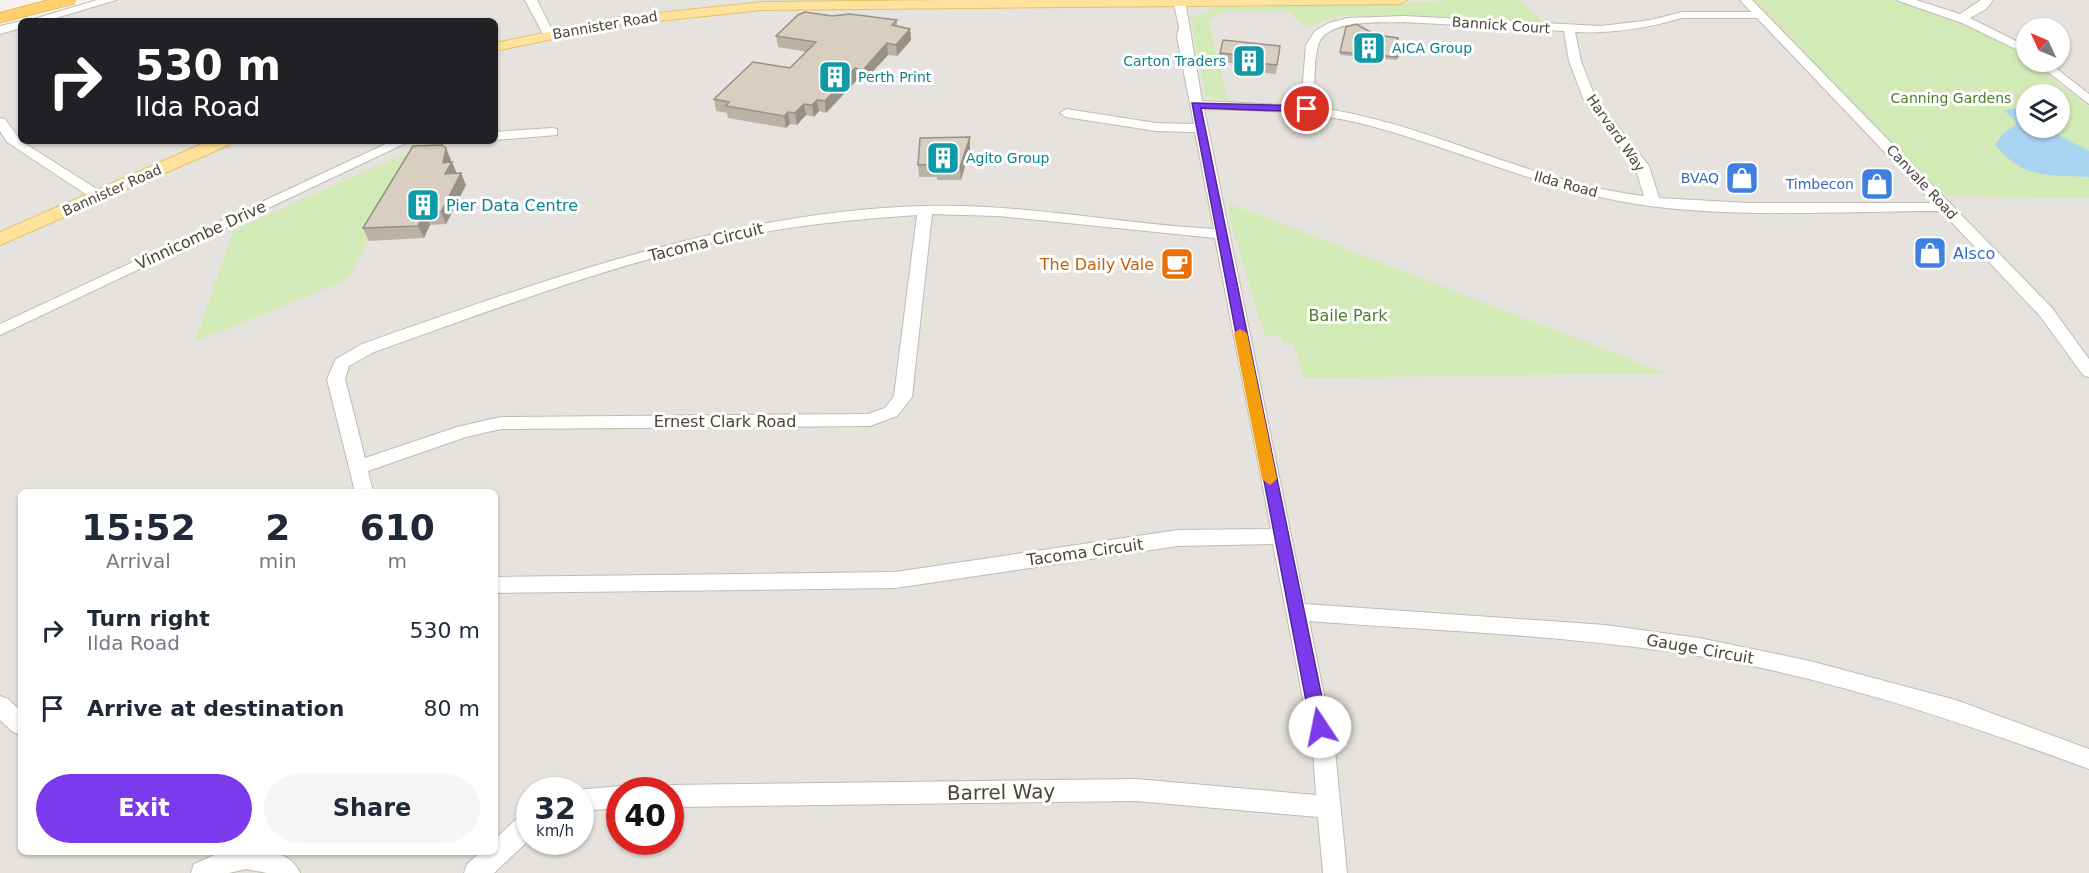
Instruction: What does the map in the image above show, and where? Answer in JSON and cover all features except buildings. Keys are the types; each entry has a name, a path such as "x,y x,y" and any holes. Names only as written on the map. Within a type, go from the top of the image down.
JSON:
{"highway":[{"path":"0,5 20,0"},
{"path":"0,18 68,0"}],"main road":[{"name":"Bannister Road","path":"498,46 547,31 650,10 750,0"},
{"path":"1231,1 1400,0"},
{"name":"Bannister Road","path":"498,39 639,18 762,6 1231,1"},
{"name":"Bannister Road","path":"0,239 195,144"},
{"name":"Bannister Road","path":"0,228 216,144"}],"street":[{"path":"44,18 110,0"},
{"path":"531,0 547,31"},
{"name":"Canvale Road","path":"1746,0 2046,312 2089,371"},
{"path":"1902,0 1961,18 1992,31 2016,45"},
{"path":"1961,18 1982,8 1987,0"},
{"path":"1175,3 1185,27 1183,37 1220,234 1324,750 1335,873"},
{"path":"1175,3 1175,27 1183,37"},
{"name":"Bannick Court","path":"1307,109 1312,45 1319,33 1333,25 1365,19 1404,19 1569,29 1613,29 1652,23 1682,15 1761,15"},
{"path":"0,30 18,25"},
{"name":"Harvard Way","path":"1569,29 1575,61 1589,98 1642,166 1653,202"},
{"path":"2054,72 2089,100"},
{"name":"Ilda Road","path":"1196,105 1307,109 1397,129 1585,190 1653,202 1720,207 1946,207"},
{"path":"1066,113 1156,127 1200,128"},
{"path":"0,122 12,139 18,143"},
{"path":"498,136 552,132"},
{"path":"20,144 93,193"},
{"name":"Vinnicombe Drive","path":"0,330 397,144"},
{"name":"Tacoma Circuit","path":"363,489 336,379 342,363 368,348 563,280 780,224 851,214 925,210 1000,212 1178,233 1220,234"},
{"name":"Ernest Clark Road","path":"357,468 463,431 501,423 870,420 891,412 903,397 925,210"},
{"name":"Tacoma Circuit","path":"498,585 895,580 1178,538 1281,537"},
{"name":"Gauge Circuit","path":"1298,612 1605,634 1699,647 1810,670 1956,710 2089,759"},
{"path":"0,706 18,722"},
{"name":"Barrel Way","path":"684,796 1136,790 1330,807"},
{"path":"498,852 516,835"},
{"path":"476,873 495,855"},
{"path":"215,863 256,857 272,861 288,873"}],"shaded area":[{"path":"102,0 2089,0 2089,873 0,873 0,28 18,23 18,144 498,144 498,18 37,18"},
{"path":"1869,169 1891,170 1909,191 1906,195 1892,196"}],"green space":[{"path":"1452,0 1521,0 1543,22 1346,15 1321,21 1305,28 1289,12 1224,12 1208,20 1228,101 1206,96 1191,18 1216,7 1371,5"},
{"name":"Canning Gardens","path":"1752,0 1896,0 1934,10 2002,41 2016,52 2016,72 2043,72 2059,84 2016,84 2016,138 2070,138 2070,93 2089,107 2089,198 1941,196"},
{"path":"418,148 348,279 195,342 234,230"},
{"name":"Baile Park","path":"1229,205 1665,373 1303,378 1294,344 1283,343 1280,336 1265,336 1229,216"}],"water":[{"path":"2016,108 2016,122 2004,110"},
{"path":"2016,124 2016,138 2064,138 2089,151 2089,177 2048,175 2027,170 2016,164 1995,145 2002,135"}],"slow traffic":[{"path":"1240,333 1270,479"}],"place":[{"name":"AICA Group","path":"1369,48"},
{"name":"Carton Traders","path":"1249,61"},
{"name":"Perth Print","path":"835,77"},
{"name":"Agito Group","path":"943,158"},
{"name":"BVAQ","path":"1742,178"},
{"name":"Timbecon","path":"1877,184"},
{"name":"Pier Data Centre","path":"423,205"},
{"name":"Alsco","path":"1930,253"},
{"name":"The Daily Vale","path":"1177,264"}],"route":[{"path":"1307,109 1196,105 1320,727"}]}
